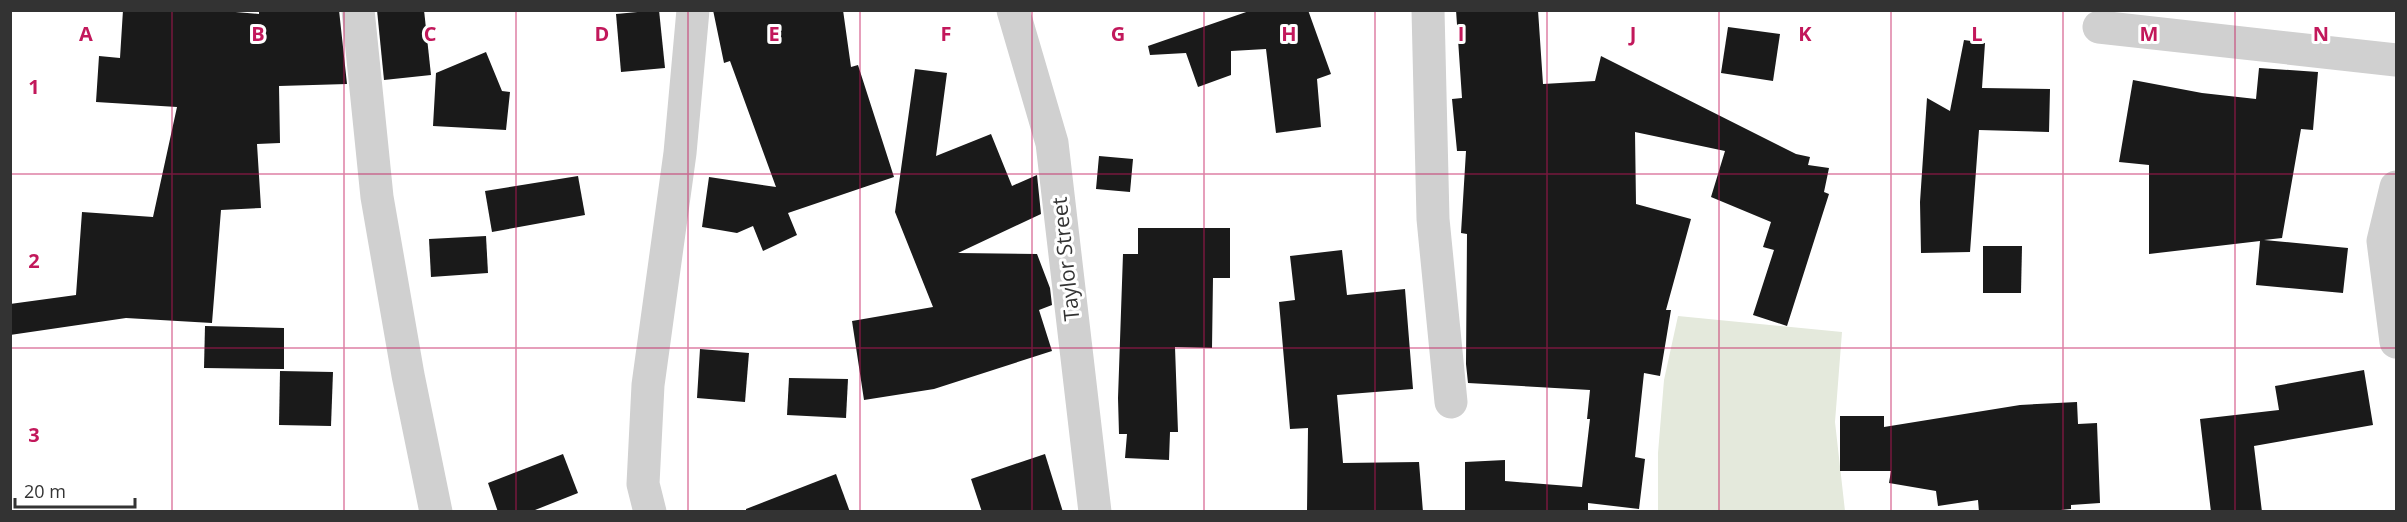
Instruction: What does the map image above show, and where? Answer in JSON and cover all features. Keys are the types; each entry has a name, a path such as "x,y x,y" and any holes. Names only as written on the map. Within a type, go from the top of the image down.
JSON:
{"street":[{"path":"358,10 377,197 408,375 436,512"},
{"path":"650,512 643,484 648,385 680,153 693,10"},
{"name":"Taylor Street","path":"1013,10 1052,143 1095,512"},
{"path":"1428,10 1433,219 1451,402"},
{"path":"2099,27 2397,60"},
{"path":"2397,187 2383,241 2397,342"}],"shaded area":[{"path":"1678,316 1842,332 1835,422 1845,511 1658,512 1658,453 1664,380"}],"building":[{"path":"123,10 212,10 259,14 259,10 339,10 347,84 279,86 280,143 257,144 261,208 221,210 212,323 126,318 10,335 10,304 76,295 82,212 153,217 177,107 96,102 99,56 120,58"},
{"path":"377,10 424,10 431,75 384,80"},
{"path":"659,10 665,68 621,72 616,14"},
{"path":"713,10 843,10 851,67 858,65 894,177 788,213 797,235 763,251 753,226 737,233 702,227 709,177 776,187 730,61 724,63"},
{"path":"1252,10 1308,10 1331,74 1317,79 1321,127 1276,133 1266,49 1231,51 1231,75 1198,87 1186,53 1150,55 1148,46"},
{"path":"1456,10 1538,10 1543,84 1595,81 1601,56 1796,154 1810,157 1808,165 1829,168 1824,192 1829,194 1787,326 1753,315 1774,250 1763,247 1771,222 1711,197 1725,151 1635,132 1636,204 1691,219 1666,310 1671,310 1660,376 1644,373 1635,457 1645,459 1639,509 1588,503 1588,512 1465,512 1465,462 1505,460 1505,481 1582,487 1590,419 1587,419 1590,390 1468,383 1466,364 1467,234 1461,233 1466,151 1457,151 1452,99 1462,98"},
{"path":"1728,27 1780,34 1773,81 1721,73"},
{"path":"1964,40 1985,43 1982,88 2050,89 2049,132 1979,130 1970,252 1921,253 1920,202 1927,98 1950,111"},
{"path":"486,52 502,91 510,92 506,130 433,126 436,73"},
{"path":"2259,68 2318,72 2313,130 2301,129 2282,238 2264,240 2348,248 2343,293 2256,285 2260,241 2149,254 2149,165 2119,162 2133,80 2202,93 2256,99"},
{"path":"915,69 947,73 936,156 991,134 1012,186 1037,175 1041,214 958,253 1037,254 1050,288 1052,305 1039,310 1052,351 934,389 864,400 852,321 933,307 895,212"},
{"path":"1099,156 1133,159 1130,192 1096,189"},
{"path":"578,176 585,215 492,232 485,191"},
{"path":"1138,228 1230,228 1230,278 1213,278 1212,348 1175,347 1178,432 1170,432 1169,460 1125,458 1127,434 1119,434 1123,254 1138,254"},
{"path":"486,236 488,273 431,277 429,239"},
{"path":"1983,246 2022,246 2021,293 1983,293"},
{"path":"1342,250 1347,295 1405,289 1413,389 1337,395 1343,463 1419,462 1423,512 1307,512 1308,428 1290,429 1279,302 1295,300 1290,256"},
{"path":"205,326 284,328 284,369 204,368"},
{"path":"700,349 749,353 745,402 697,398"},
{"path":"2364,370 2373,425 2254,446 2262,512 2211,512 2200,419 2279,410 2275,386"},
{"path":"280,371 333,372 331,426 279,425"},
{"path":"789,378 848,379 846,418 787,415"},
{"path":"2077,402 2078,424 2097,423 2100,503 2071,505 2071,509 2040,512 1979,512 1978,500 1938,506 1936,491 1889,483 1891,471 1840,471 1840,416 1884,416 1884,427 2020,405"},
{"path":"563,454 578,493 530,512 498,512 488,483"},
{"path":"1045,454 1063,512 982,512 971,479"},
{"path":"836,474 850,512 746,512 746,509"}]}
